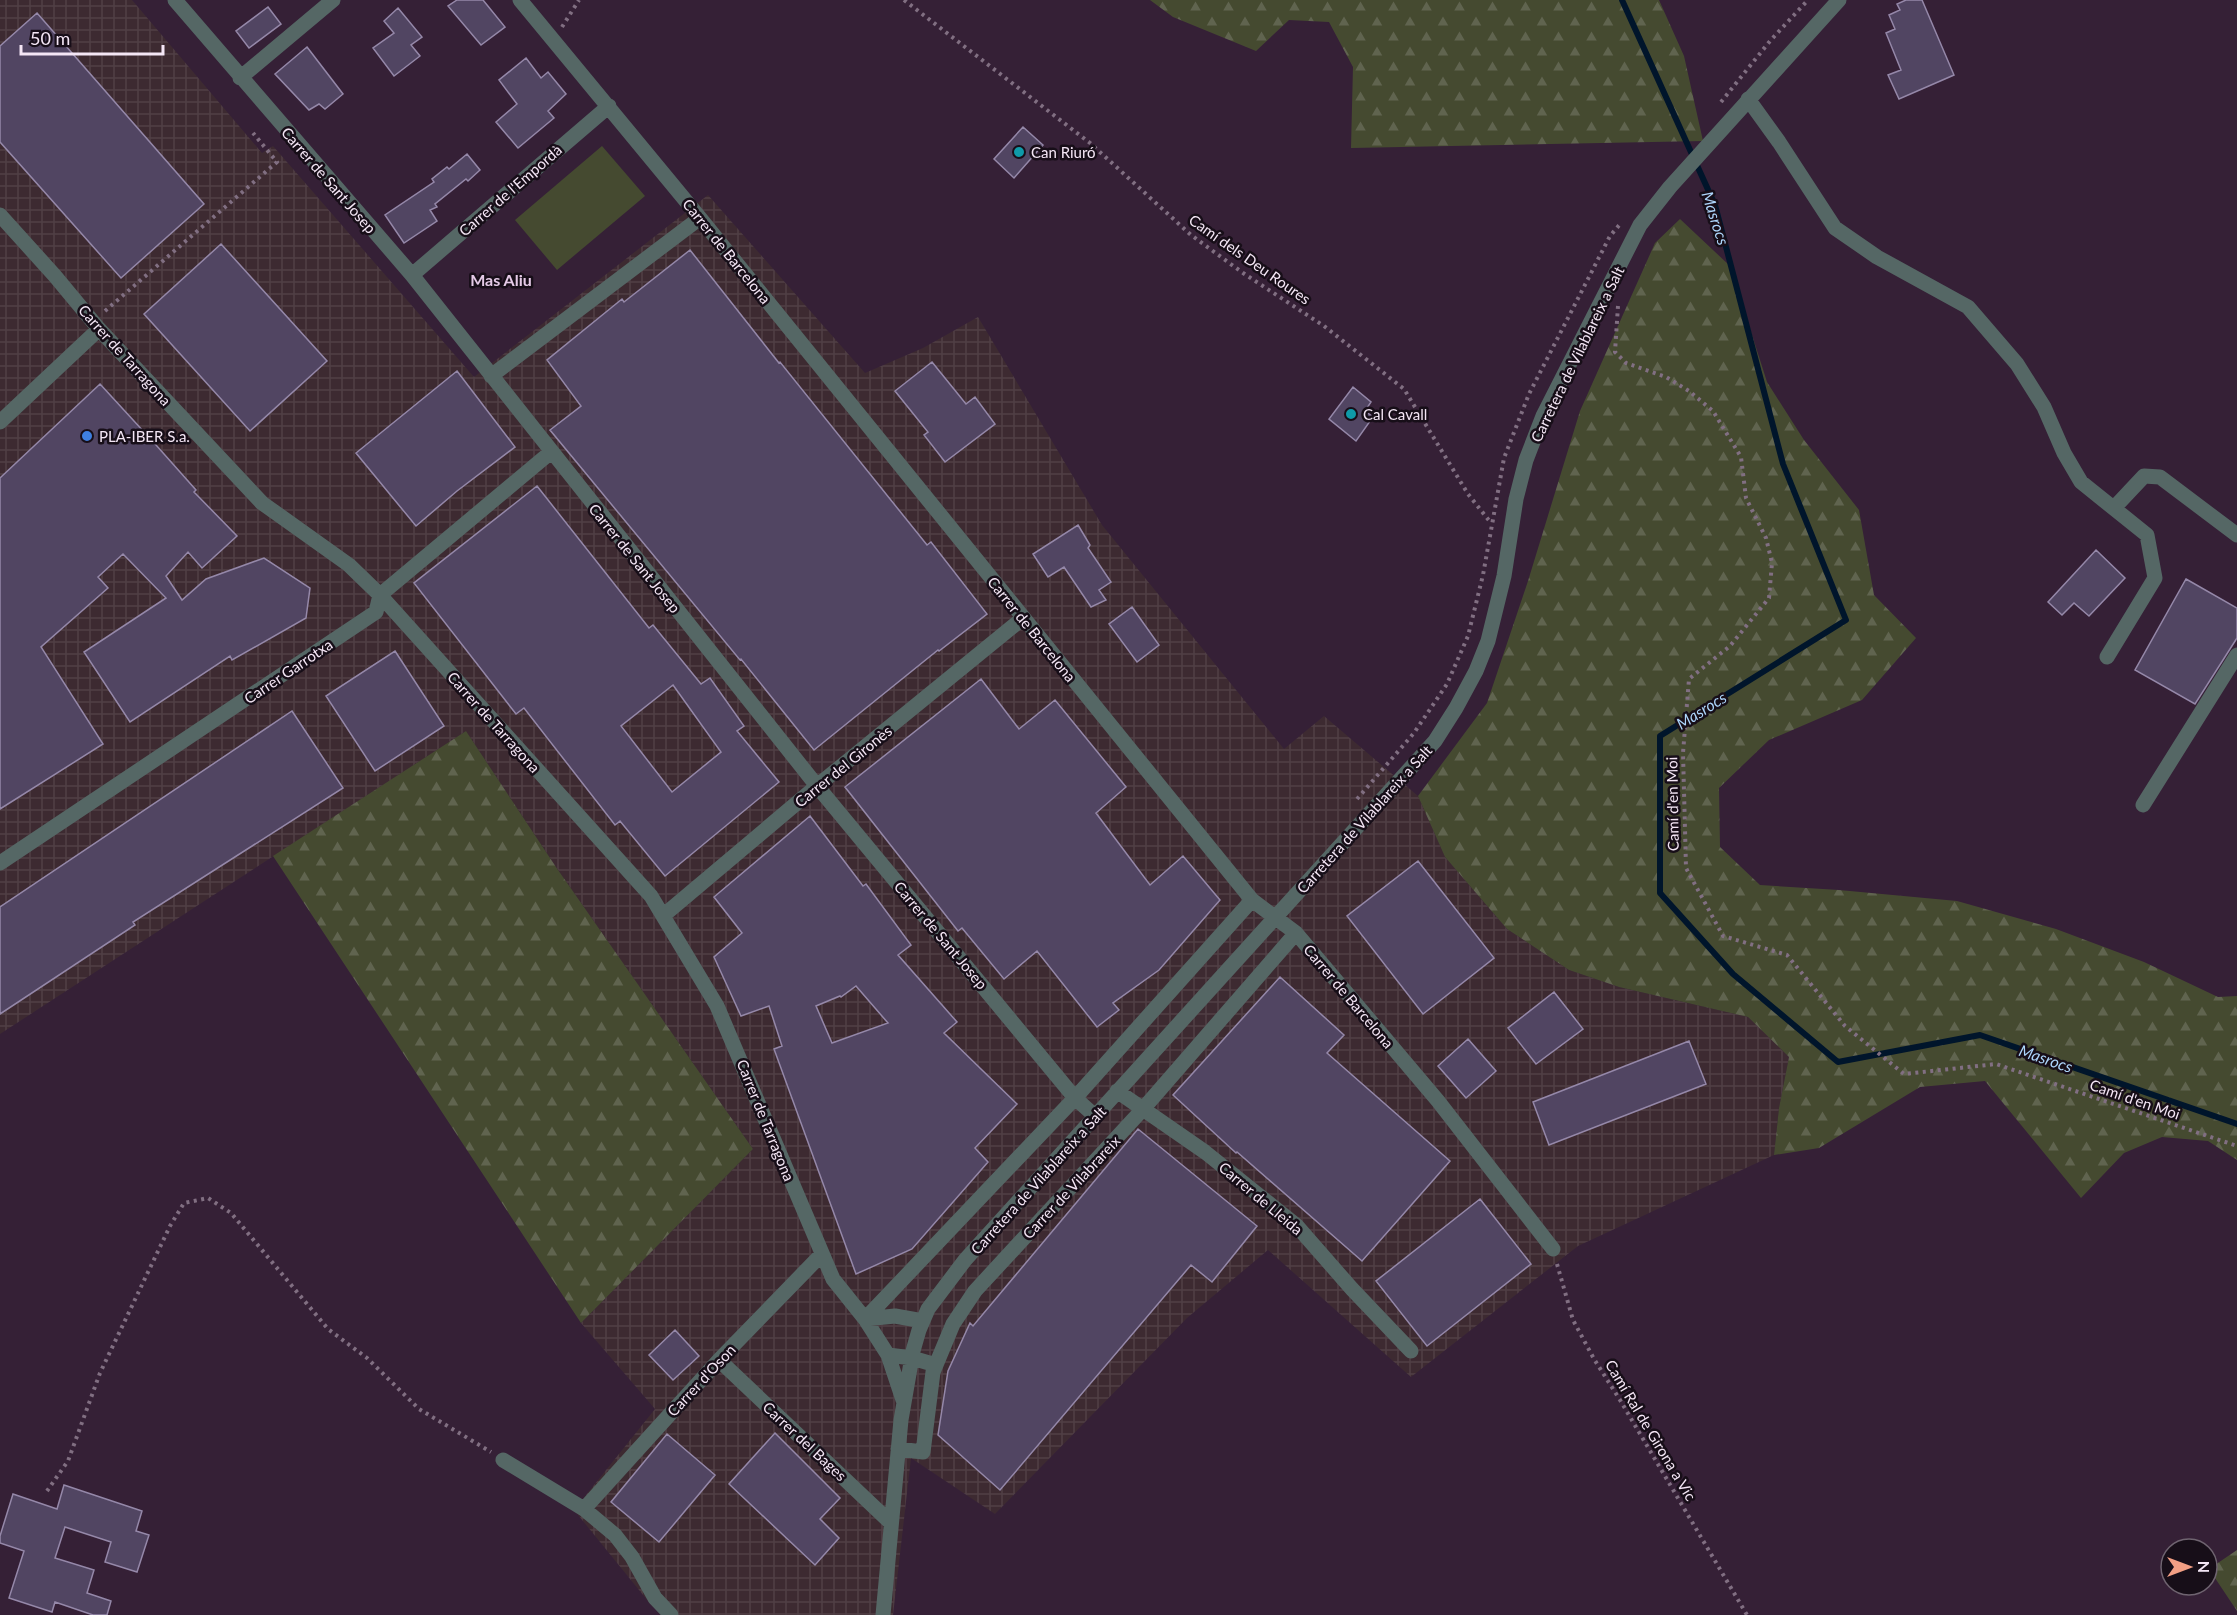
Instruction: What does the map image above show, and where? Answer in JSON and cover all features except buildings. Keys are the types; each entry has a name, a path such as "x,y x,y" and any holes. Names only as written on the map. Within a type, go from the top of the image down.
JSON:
{"street":[{"name":"Carrer de Sant Josep","path":"175,0 240,78 412,274 818,786 1075,1098 1095,1116"},
{"path":"240,78 333,0"},
{"name":"Carrer de Barcelona","path":"520,0 555,39 1252,900 1296,933 1438,1101 1552,1249"},
{"name":"Carretera de Vilablareix a Salt","path":"884,1615 904,1401 912,1358 923,1321 941,1289 1117,1091 1435,741 1456,708 1484,651 1498,605 1516,499 1526,460 1543,416 1640,225 1748,99 1839,0"},
{"path":"1748,99 1835,228 1877,257 1968,307 2017,364 2044,407 2064,453 2081,482 2147,535 2155,578 2107,657"},
{"name":"Carrer de l'Empordà","path":"412,274 609,106"},
{"name":"Carrer de Tarragona","path":"0,214 96,325 262,503 349,565 380,596 651,896 717,1006 833,1279 865,1319 888,1355 904,1401"},
{"path":"491,376 700,218"},
{"path":"0,422 96,325"},
{"name":"Carrer Garrotxa","path":"0,863 376,612 380,596 551,452"},
{"path":"2114,508 2145,476 2160,477 2237,535"},
{"name":"Carrer del Gironès","path":"664,915 1023,618"},
{"path":"2143,805 2237,655"},
{"path":"865,1319 1075,1098 1252,900"},
{"name":"Carrer de Vilabrareix","path":"898,1449 923,1452 933,1372 953,1324 975,1292 1143,1109 1296,933"},
{"name":"Carrer de Lleida","path":"1117,1091 1205,1152 1296,1225 1411,1351"},
{"name":"Carrer d'Oson","path":"584,1509 719,1360 822,1254"},
{"path":"865,1319 895,1316 923,1321"},
{"path":"888,1355 912,1358 936,1365"},
{"name":"Carrer del Bages","path":"719,1360 891,1523"},
{"path":"503,1460 584,1509 615,1535 632,1557 655,1598 671,1615"}],"path":[{"path":"555,39 579,0"},
{"name":"Camí dels Deu Roures","path":"904,0 1090,143 1191,235 1243,273 1324,326 1404,389 1468,494 1491,523 1483,575 1468,636 1447,684 1414,733 1351,806"},
{"path":"1718,106 1770,41 1808,0"},
{"path":"96,325 277,162 253,133"},
{"path":"1593,271 1611,282"},
{"name":"Camí d'en Moi","path":"1611,282 1619,287 1615,352 1626,363 1666,377 1689,391 1713,411 1741,457 1746,498 1767,538 1772,563 1769,598 1730,646 1689,679 1683,753 1686,868 1723,936 1787,955 1845,1026 1904,1074 1996,1064 2237,1146"},
{"path":"47,1491 68,1461 100,1373 171,1226 184,1203 208,1198 231,1213 328,1329 367,1358 419,1409 503,1460"},
{"name":"Camí Ral de Girona a Vic","path":"1552,1249 1573,1320 1747,1615"}],"shaded area":[{"path":"0,0 132,0 262,153 273,146 474,377 708,195 865,373 923,348 978,317 1102,525 1284,749 1324,716 1418,796 1445,857 1507,929 1569,970 1619,987 1748,1017 1789,1057 1779,1108 1774,1155 1578,1246 1411,1377 1268,1250 1187,1318 995,1514 911,1458 893,1615 665,1615 652,1606 574,1510 655,1409 581,1323 753,1149 556,867 466,731 0,1034"}],"green space":[{"path":"1150,0 1659,0 1684,56 1703,141 1351,148 1353,67 1329,22 1289,20 1256,51 1173,17"},
{"path":"602,146 645,196 557,270 515,220"},
{"path":"1680,219 1730,266 1767,382 1804,440 1859,510 1874,595 1916,638 1862,700 1769,740 1719,788 1720,847 1760,885 1957,901 2056,929 2144,962 2218,997 2237,996 2237,1160 2208,1141 2162,1137 2124,1153 2081,1198 1985,1081 1920,1087 1819,1148 1774,1155 1779,1108 1789,1057 1748,1017 1619,987 1569,970 1507,929 1445,857 1418,796 1487,703 1528,581 1580,411 1655,243"},
{"path":"466,731 556,867 753,1149 581,1323 273,856"},
{"path":"2237,1550 2237,1611 2219,1584 2219,1562"}],"waterway":[{"name":"Masrocs","path":"1622,0 1715,205 1783,464 1846,620 1660,736 1660,893 1733,974 1838,1062 1980,1035 2237,1124"}],"place":[{"name":"Can Riuró","path":"1019,152"},
{"name":"Cal Cavall","path":"1351,414"},
{"name":"PLA-IBER S.a.","path":"87,436"}],"district":[{"name":"Mas Aliu","path":"501,279"}]}
